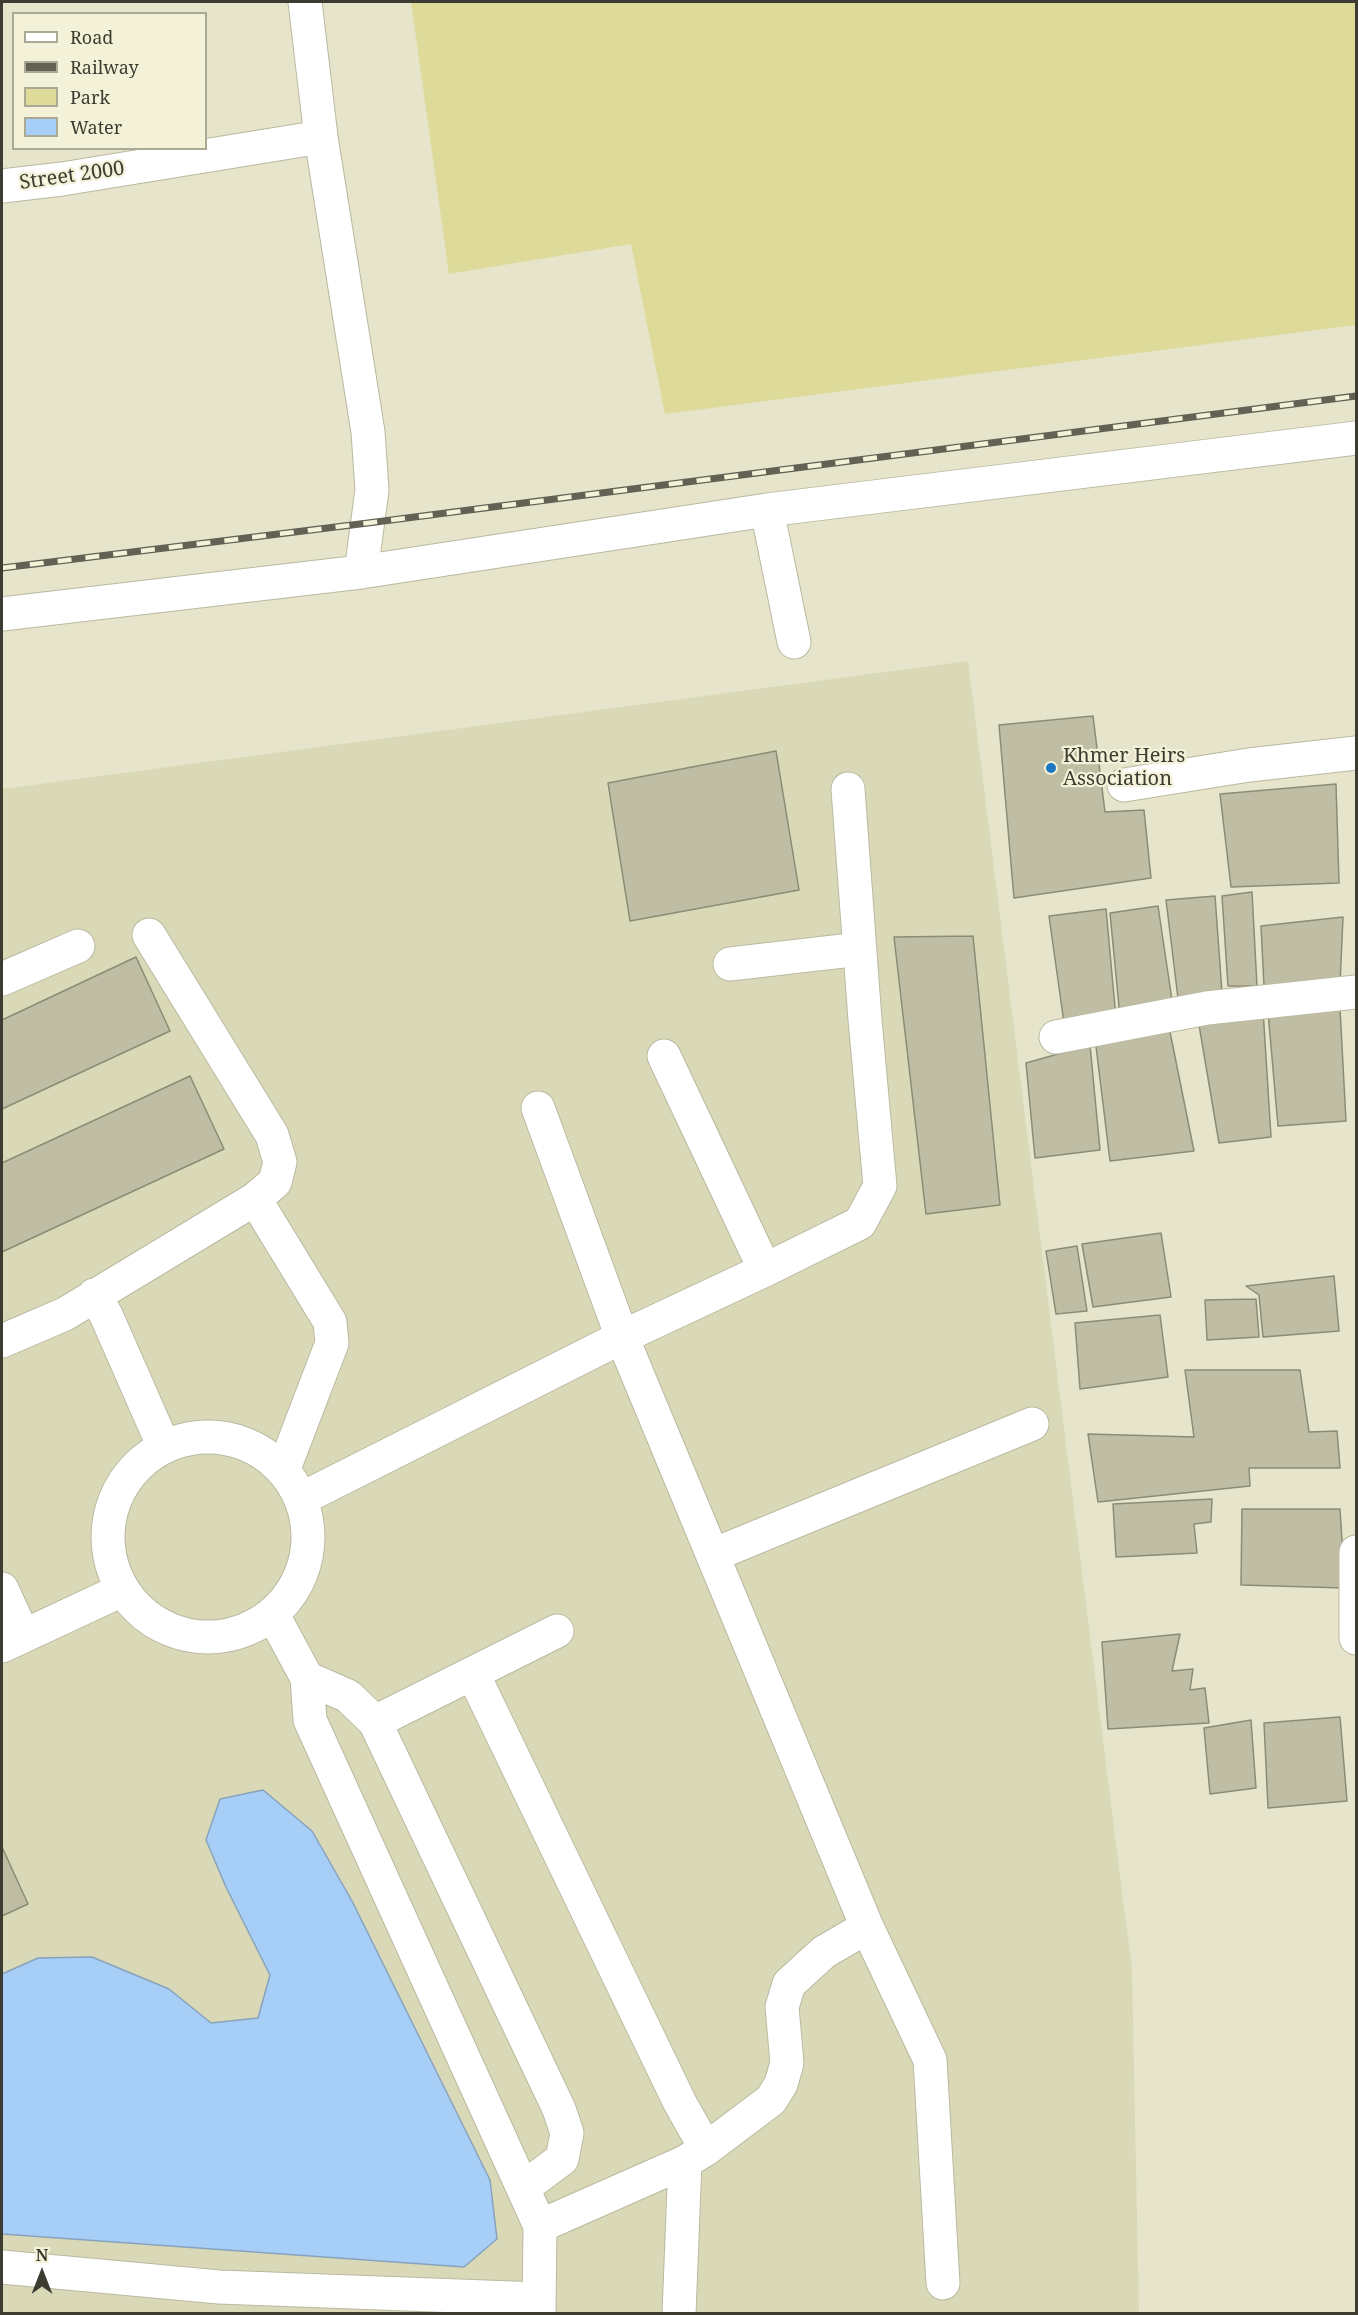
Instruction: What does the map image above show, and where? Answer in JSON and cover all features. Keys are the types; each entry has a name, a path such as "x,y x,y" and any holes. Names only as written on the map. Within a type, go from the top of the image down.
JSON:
{"street":[{"path":"305,2 321,137 368,432 372,490 361,572"},
{"name":"Street 2000","path":"2,186 62,179 321,137"},
{"path":"2,614 361,572 767,510 1356,438"},
{"path":"767,510 794,642"},
{"path":"1124,785 1249,765 1356,753"},
{"path":"301,1498 622,1337 860,1223 880,1186 848,789"},
{"path":"2,1341 65,1314 255,1199 275,1182 280,1162 272,1135 149,935"},
{"path":"2,979 78,946"},
{"path":"730,964 860,949"},
{"path":"1056,1036 1207,1008 1356,992"},
{"path":"664,1056 765,1270"},
{"path":"538,1108 622,1337 867,1927 930,2060 943,2283"},
{"path":"255,1199 330,1322 332,1343 284,1471"},
{"path":"94,1295 106,1315 164,1447"},
{"path":"713,1555 1032,1424"},
{"path":"195,1438 228,1439 258,1451 284,1471 301,1498 309,1529 306,1561 294,1590 273,1615 234,1634 192,1637 152,1621 122,1590 109,1558 108,1525 118,1493 137,1466 164,1447 195,1438"},
{"path":"1356,1552 1356,1632"},
{"path":"2,1589 12,1640 122,1590"},
{"path":"2,2267 219,2287 539,2306 540,2226 310,1720 307,1678 273,1615"},
{"path":"375,1722 557,1631"},
{"path":"473,1674 680,2103 695,2156 679,2313"},
{"path":"307,1678 348,1696 375,1722 559,2109 567,2133 562,2159 523,2187"},
{"path":"540,2226 695,2156 771,2100 781,2084 788,2063 782,2007 789,1984 824,1952 867,1927"}],"shaded area":[{"path":"968,661 1132,1970 1139,2313 2,2313 2,789"}],"green space":[{"path":"411,2 1356,2 1356,325 665,414 631,244 449,274"}],"water":[{"path":"263,1790 312,1831 352,1901 490,2180 497,2239 464,2267 2,2234 2,1974 38,1958 92,1957 169,1989 211,2023 258,2018 270,1975 226,1887 206,1840 220,1799"}],"building":[{"name":"Khmer Heirs Association","path":"1093,716 1105,812 1144,810 1151,878 1014,898 999,725"},
{"path":"776,751 799,890 630,921 608,783"},
{"path":"1336,784 1339,883 1231,887 1220,794"},
{"path":"1252,892 1257,986 1228,986 1222,896"},
{"path":"1215,896 1222,993 1178,998 1166,900"},
{"path":"1158,906 1173,1007 1120,1017 1110,913"},
{"path":"1106,909 1116,1018 1064,1023 1049,916"},
{"path":"1343,917 1340,985 1264,986 1261,926"},
{"path":"973,936 1000,1205 926,1214 894,937"},
{"path":"136,957 170,1031 2,1109 2,1020"},
{"path":"1340,1008 1346,1121 1278,1126 1268,1012"},
{"path":"1263,1010 1271,1137 1219,1143 1198,1019"},
{"path":"1168,1022 1194,1151 1110,1161 1095,1038"},
{"path":"1090,1045 1100,1150 1035,1158 1026,1063"},
{"path":"190,1076 224,1149 2,1252 2,1163"},
{"path":"1161,1233 1171,1297 1093,1307 1082,1244"},
{"path":"1077,1246 1087,1311 1056,1314 1046,1251"},
{"path":"1334,1276 1339,1331 1263,1337 1259,1295 1246,1286"},
{"path":"1256,1299 1259,1337 1207,1340 1205,1300"},
{"path":"1160,1315 1168,1377 1080,1389 1075,1323"},
{"path":"1185,1370 1300,1370 1309,1432 1337,1431 1340,1468 1249,1468 1250,1486 1098,1502 1088,1434 1194,1437"},
{"path":"1212,1499 1211,1522 1194,1524 1197,1553 1116,1557 1113,1504"},
{"path":"1242,1509 1340,1509 1345,1588 1241,1585"},
{"path":"1180,1634 1172,1671 1193,1669 1190,1690 1205,1688 1209,1723 1108,1729 1102,1642"},
{"path":"1340,1717 1347,1801 1268,1808 1264,1723"},
{"path":"1251,1720 1256,1788 1210,1794 1204,1728"},
{"path":"2,1847 28,1904 2,1916"}],"railway":[{"path":"2,568 1356,396"}],"place":[{"name":"Khmer Heirs Association","path":"1051,768"}]}
